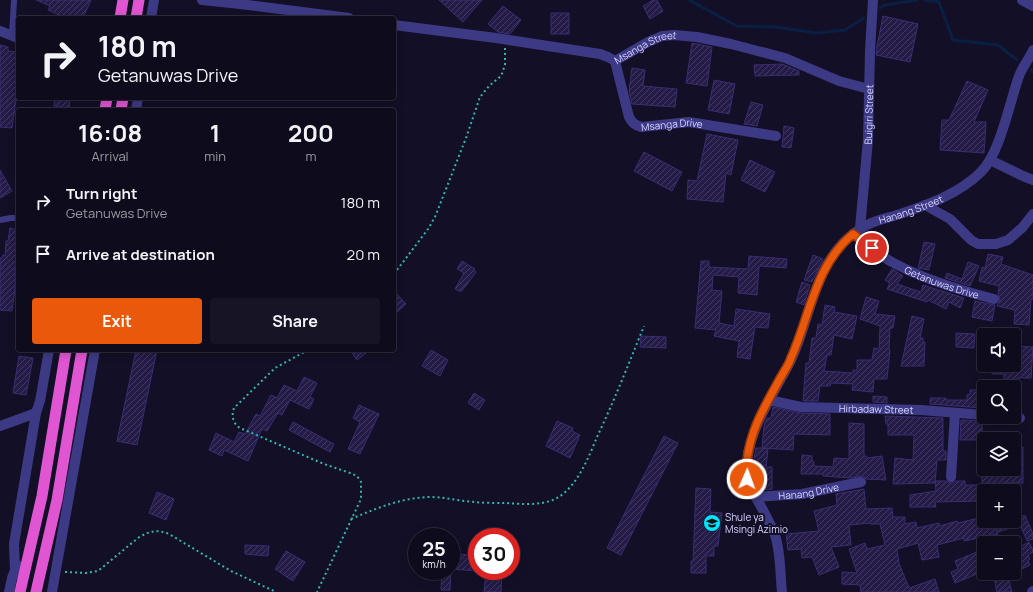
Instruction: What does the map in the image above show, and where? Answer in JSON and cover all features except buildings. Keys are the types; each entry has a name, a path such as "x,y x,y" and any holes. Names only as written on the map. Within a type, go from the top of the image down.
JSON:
{"highway":[{"path":"120,16 123,0"},
{"path":"136,16 139,0"},
{"path":"20,592 42,496 66,352"},
{"path":"36,592 57,500 82,352"}],"street":[{"path":"151,16 154,0"},
{"path":"202,0 333,16"},
{"name":"Buigiri Street","path":"856,231 868,140 873,0"},
{"name":"Msanga Street","path":"396,24 600,54 615,61 648,42 662,36 674,35 697,37 785,58 839,81 869,89"},
{"path":"0,31 15,37"},
{"name":"Hanang Street","path":"782,592 775,535 746,478 747,459 751,440 759,418 793,355 818,281 831,258 844,241 856,231 925,205 968,183 982,171 990,160 1006,121 1022,68 1030,58 1033,50"},
{"name":"Msanga Drive","path":"615,61 629,117 636,126 641,127 689,122 776,136"},
{"path":"990,160 1033,180"},
{"path":"925,205 950,219 971,240 978,244 996,244 1008,240 1022,228 1033,214"},
{"name":"Getanuwas Drive","path":"856,231 891,261 966,292 994,299"},
{"path":"15,571 14,544 36,413 40,401 49,352"},
{"path":"52,592 95,352"},
{"name":"Hirbadaw Street","path":"769,400 801,407 921,410 977,415"},
{"path":"0,426 36,413"},
{"path":"951,476 955,413"},
{"name":"Hanang Drive","path":"756,497 802,494 861,482"},
{"path":"9,592 15,571 29,550"}],"lane":[{"path":"14,0 15,37"},
{"path":"0,220 16,218"}],"path":[{"path":"396,271 435,217 466,138 480,97 489,86 501,76 505,65 505,39"},
{"path":"351,519 380,506 409,499 430,497 452,498 474,502 535,504 551,501 563,494 574,482 588,457 614,401 644,326"},
{"path":"305,352 279,365 234,408 233,412 234,422 240,428 324,464 357,476 361,482 361,499 317,592"},
{"path":"56,572 86,573 98,571 142,536 159,530 169,534 231,571 276,592"}],"waterway":[{"path":"689,0 737,26 776,27 817,33 845,30 864,18"},
{"path":"880,8 885,5 917,0"},
{"path":"925,0 939,2 953,40 998,45 1017,60"}],"place":[{"name":"Shule ya Msingi Azimio","path":"712,523"}],"route":[{"path":"747,479 749,445 759,418 790,361 798,343 818,281 831,258 844,241 853,234 872,248"}]}
